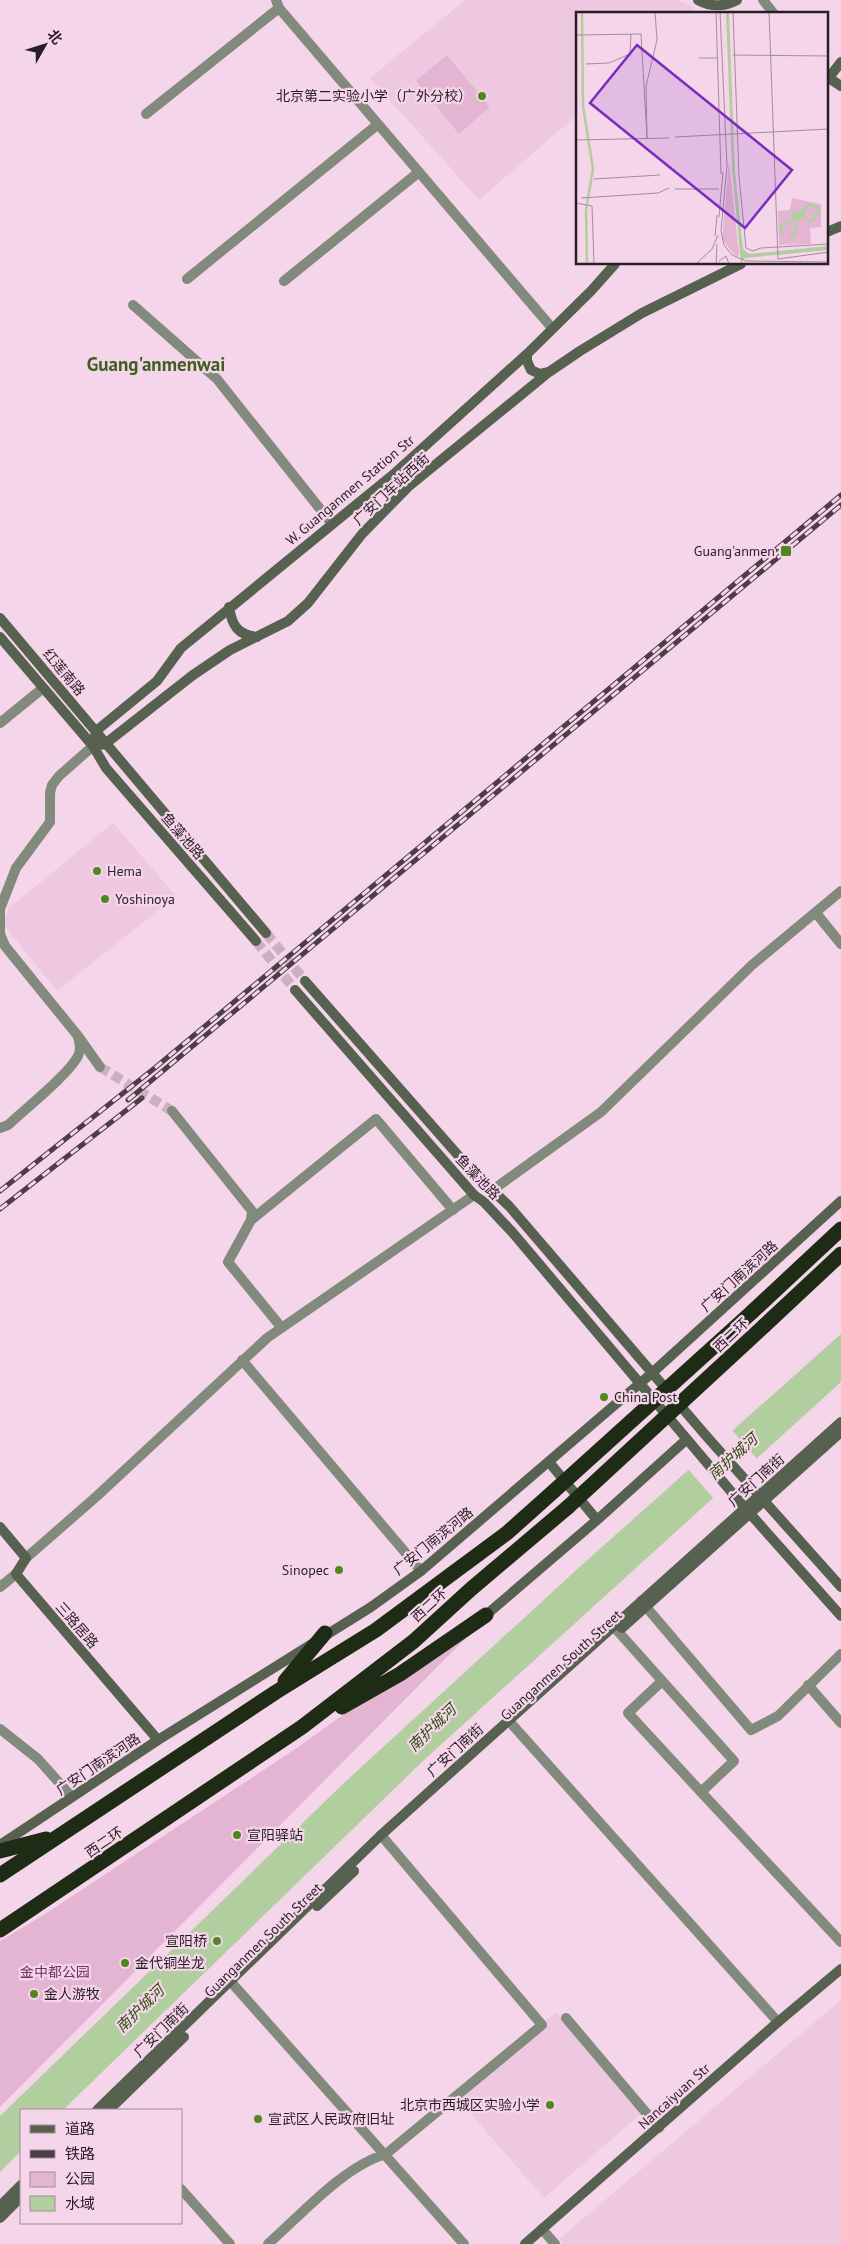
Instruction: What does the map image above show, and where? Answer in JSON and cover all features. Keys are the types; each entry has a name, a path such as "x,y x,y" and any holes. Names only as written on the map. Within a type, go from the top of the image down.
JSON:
{"highway":[{"name":"西二环","path":"0,1875 276,1692 376,1630 507,1533 841,1229"},
{"name":"西二环","path":"0,1930 302,1727 414,1641 568,1507 841,1254"},
{"path":"302,1727 400,1674 486,1616"},
{"path":"276,1692 325,1633"},
{"path":"0,1851 57,1836"}],"street":[{"path":"698,0 707,5 716,6 737,0"},
{"path":"763,0 772,12"},
{"path":"146,114 278,4 377,125 420,172 552,328"},
{"path":"841,62 828,78 841,86"},
{"path":"186,279 377,125"},
{"path":"284,281 420,172"},
{"path":"828,232 841,226"},
{"name":"W. Guanganmen Station Str","path":"96,731 158,681 181,648 395,473 527,354 591,291 614,265"},
{"name":"广安门车站西街","path":"93,746 106,744 193,675 230,650 288,621 308,603 362,534 408,487 549,372 642,313 739,265"},
{"path":"133,304 217,379 332,524"},
{"path":"527,354 527,361 531,370 540,374 549,372"},
{"path":"395,473 400,472 406,477 408,487"},
{"path":"229,607 231,619 244,636 259,637"},
{"name":"红莲南路","path":"0,618 106,744"},
{"name":"红莲南路","path":"0,637 93,746"},
{"path":"0,723 43,688"},
{"path":"96,731 93,746 59,776 52,785 50,793 50,822 16,868 0,909 0,934 5,946 78,1036 100,1067"},
{"name":"鱼藻池路","path":"106,744 266,933"},
{"name":"鱼藻池路","path":"93,746 106,768 256,941"},
{"path":"494,1190 601,1112 752,965 841,891"},
{"path":"816,913 841,944"},
{"name":"鱼藻池路","path":"305,981 471,1170 494,1190 652,1374"},
{"name":"鱼藻池路","path":"295,990 474,1195 484,1202 513,1233 640,1383"},
{"path":"0,1128 8,1125 50,1087 78,1056 80,1043 78,1036"},
{"path":"172,1111 252,1211 251,1220"},
{"path":"281,1327 228,1262 251,1220 376,1119 452,1210"},
{"path":"0,1587 16,1574 26,1558 97,1496 242,1360 281,1327 474,1195"},
{"name":"广安门南滨河路","path":"0,1845 158,1740 325,1633 371,1607 421,1571 652,1374 841,1201"},
{"path":"242,1360 421,1571"},
{"path":"652,1374 749,1486 762,1498 841,1587"},
{"path":"640,1383 841,1616"},
{"name":"广安门南街","path":"762,1498 841,1422"},
{"path":"748,1510 841,1432"},
{"path":"486,1616 598,1520 687,1439"},
{"path":"549,1462 598,1520"},
{"name":"广安门南街","path":"106,2109 384,1838 748,1510"},
{"path":"0,1527 26,1558"},
{"name":"三路居路","path":"16,1574 158,1740"},
{"path":"643,1603 751,1730 778,1716 841,1654"},
{"path":"616,1630 734,1761 701,1792"},
{"path":"662,1682 628,1713 841,1942"},
{"path":"808,1685 841,1723"},
{"path":"511,1723 778,2022"},
{"path":"0,1729 38,1759 72,1797"},
{"path":"268,2244 350,2171 369,2159 386,2154 542,2025 384,1838"},
{"name":"Nancaiyuan Str","path":"525,2244 841,1969"},
{"path":"233,1984 464,2244"},
{"path":"566,2018 659,2128"},
{"path":"0,2206 20,2186"},
{"path":"182,2190 230,2244"},
{"path":"0,2218 20,2198"},
{"path":"542,2229 555,2244"}],"shaded area":[{"name":"北京第二实验小学（广外分校）","path":"465,0 677,0 695,8 690,12 576,12 576,116 479,200 370,78"},
{"path":"113,823 176,896 57,991 3,924 9,908"},
{"path":"841,2000 841,2244 564,2244 559,2239"},
{"name":"北京市西城区实验小学","path":"556,2012 643,2112 544,2198 457,2098"}],"green space":[{"path":"447,55 490,107 459,134 416,81"},
{"name":"金中都公园","path":"473,1631 0,2107 0,1941 45,1914 300,1746 337,1719"}],"water":[{"name":"南护城河","path":"841,1334 841,1382 423,1761 64,2109 20,2109 20,2152 0,2172 0,2116 345,1782 584,1563"}],"pier":[{"path":"731,1429 758,1460 715,1500 687,1468"}],"tunnel":[{"path":"266,933 305,981"},
{"path":"256,941 295,990"},
{"path":"100,1067 172,1111"}],"railway":[{"path":"0,1191 156,1067 841,495"},
{"path":"128,1100 841,505"},
{"path":"0,1209 142,1098"}],"place":[{"name":"北京第二实验小学（广外分校）","path":"482,96"},
{"name":"Guang'anmen","path":"786,551"},
{"name":"Hema","path":"97,871"},
{"name":"Yoshinoya","path":"105,899"},
{"name":"China Post","path":"604,1397"},
{"name":"Sinopec","path":"339,1570"},
{"name":"宣阳驿站","path":"237,1835"},
{"name":"宣阳桥","path":"217,1941"},
{"name":"金代铜坐龙","path":"125,1963"},
{"name":"金人游牧","path":"34,1994"},
{"name":"北京市西城区实验小学","path":"550,2105"},
{"name":"宣武区人民政府旧址","path":"258,2119"}],"district":[{"name":"Guang'anmenwai","path":"156,364"}]}
